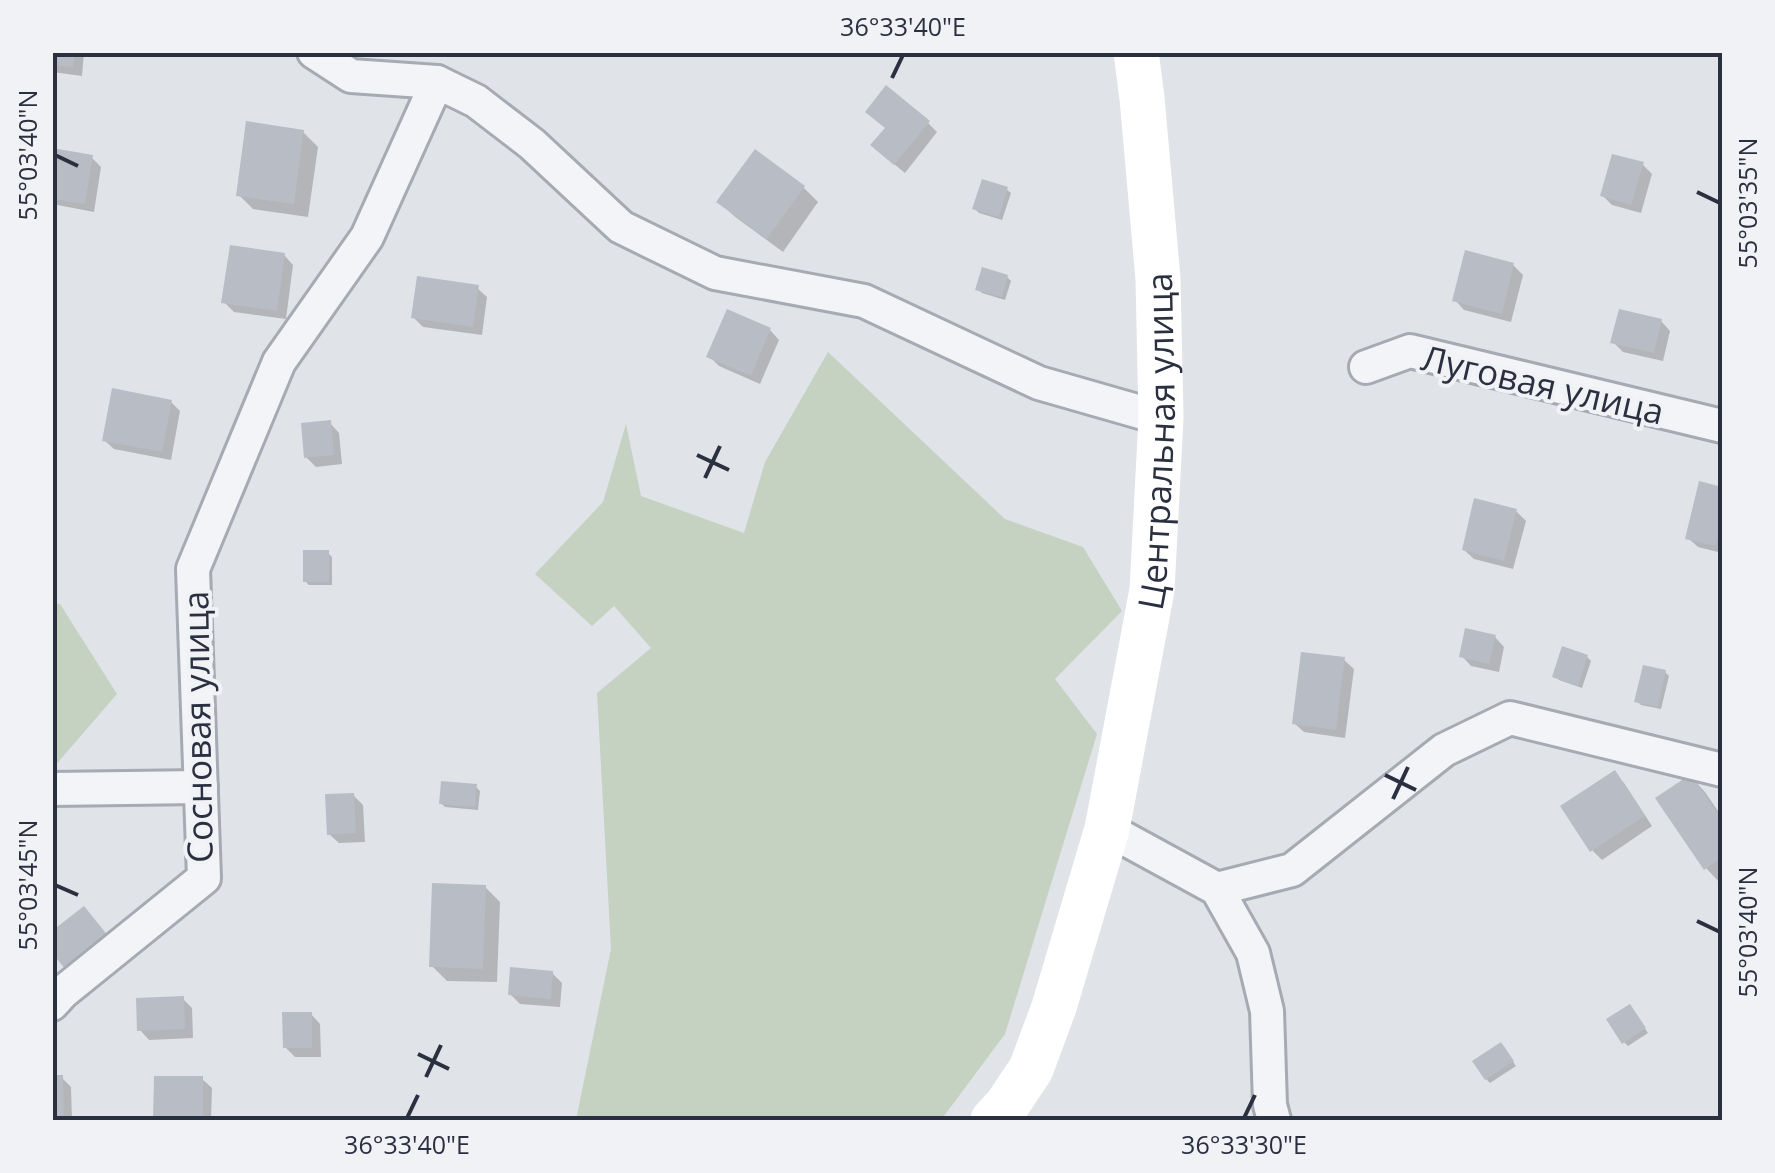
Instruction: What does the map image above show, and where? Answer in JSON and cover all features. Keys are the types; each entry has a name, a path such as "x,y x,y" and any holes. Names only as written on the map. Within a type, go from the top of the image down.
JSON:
{"street":[{"path":"314,52 350,76 437,82 476,101 532,144 621,227 714,273 864,301 1040,383 1160,418"},
{"name":"Центральная улица","path":"993,1120 1032,1069 1054,1007 1107,829 1152,590 1160,418 1158,278 1136,52"},
{"name":"Сосновая улица","path":"52,1004 204,878 193,569 279,362 367,237 437,82"},
{"name":"Луговая улица","path":"1366,367 1410,351 1722,426"},
{"path":"1217,889 1292,870 1444,750 1510,718 1722,770"},
{"path":"52,789 200,787"},
{"path":"1107,829 1217,889 1253,953 1266,1011 1268,1115"}],"green space":[{"path":"828,352 1005,519 1083,547 1122,611 1055,679 1097,734 1005,1034 941,1120 576,1120 611,949 597,693 651,648 614,606 592,626 535,574 603,502 626,424 641,496 744,533 765,462"},
{"path":"53,603 60,604 117,694 53,768"}],"building":[{"path":"52,52 75,52 73,67 52,65"},
{"path":"886,85 930,121 894,165 870,145 885,128 865,112"},
{"path":"246,121 304,130 294,204 236,196"},
{"path":"52,148 93,155 85,204 52,199"},
{"path":"755,149 805,186 767,239 716,202"},
{"path":"1612,154 1644,162 1631,205 1600,196"},
{"path":"982,179 1008,187 999,217 972,209"},
{"path":"230,245 285,253 277,311 221,303"},
{"path":"1465,250 1514,263 1502,314 1452,301"},
{"path":"982,267 1008,275 1002,297 975,290"},
{"path":"417,276 479,285 473,327 411,318"},
{"path":"727,309 771,328 751,376 706,357"},
{"path":"1619,309 1662,319 1654,353 1610,343"},
{"path":"112,388 172,400 162,452 102,441"},
{"path":"331,420 334,455 304,458 301,423"},
{"path":"1699,481 1722,487 1722,518 1716,546 1685,539"},
{"path":"1474,498 1517,509 1504,561 1462,550"},
{"path":"303,550 329,550 329,582 303,582"},
{"path":"1465,628 1496,635 1489,664 1459,657"},
{"path":"1562,646 1588,655 1578,686 1552,677"},
{"path":"1301,652 1345,657 1336,730 1292,724"},
{"path":"1643,665 1666,670 1658,707 1634,702"},
{"path":"1615,770 1645,816 1590,852 1560,806"},
{"path":"1691,774 1722,820 1722,857 1704,870 1655,798"},
{"path":"441,781 477,784 475,807 439,804"},
{"path":"354,793 356,833 327,835 325,794"},
{"path":"432,883 486,885 483,969 429,967"},
{"path":"84,906 113,942 71,976 52,953 52,931"},
{"path":"510,967 553,971 551,999 508,995"},
{"path":"184,996 185,1029 137,1031 136,998"},
{"path":"1630,1004 1646,1028 1622,1044 1606,1019"},
{"path":"282,1012 312,1012 312,1048 283,1048"},
{"path":"1501,1042 1514,1061 1485,1080 1472,1061"},
{"path":"52,1075 63,1075 64,1119 52,1119"},
{"path":"154,1076 203,1076 203,1120 153,1120"}]}
